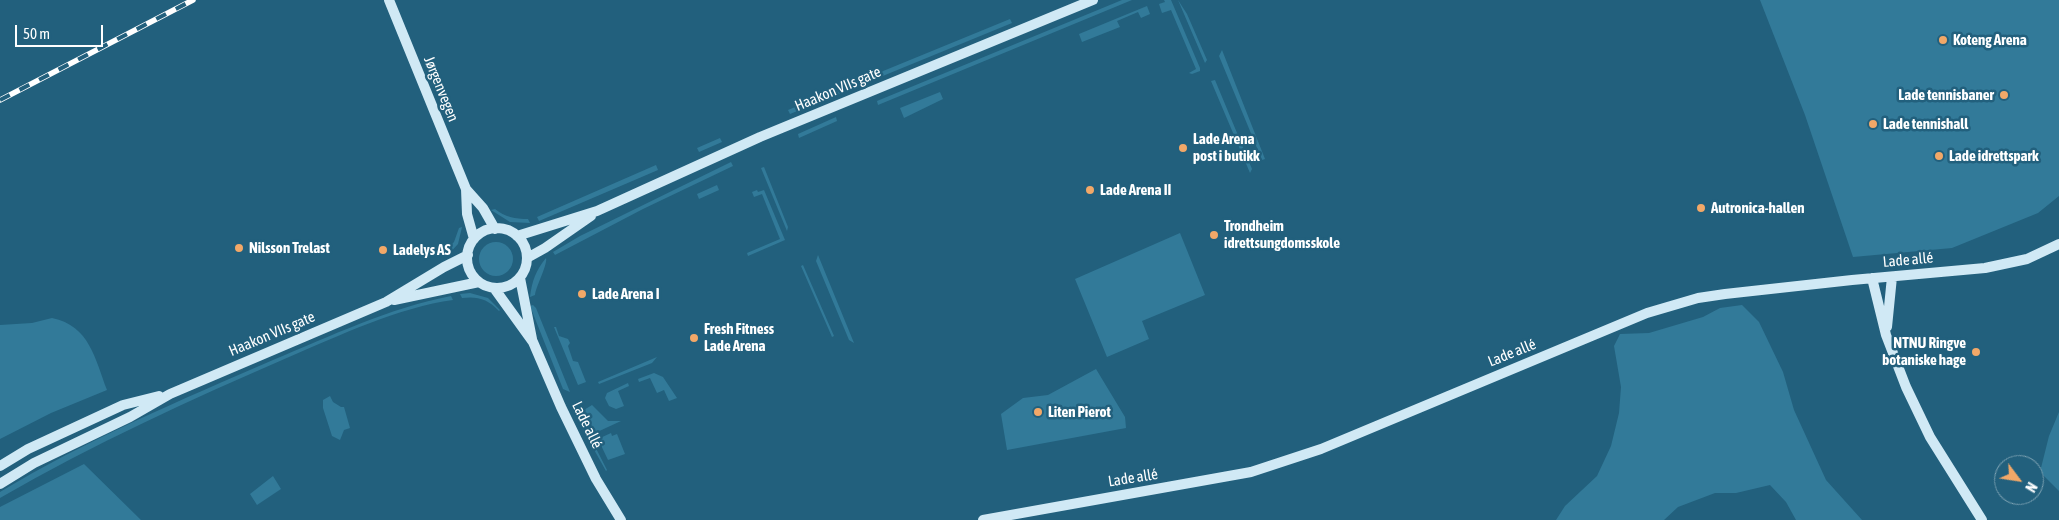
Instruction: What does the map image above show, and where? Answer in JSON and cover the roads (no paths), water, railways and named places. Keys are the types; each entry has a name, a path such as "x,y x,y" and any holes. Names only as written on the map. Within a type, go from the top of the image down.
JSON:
{"main road":[{"name":"Jørgenvegen","path":"389,0 466,189 483,208 495,229"},
{"name":"Haakon VIIs gate","path":"517,236 597,211 753,140 1093,0"},
{"name":"Jørgenvegen","path":"466,189 467,214 474,239"},
{"name":"Haakon VIIs gate","path":"527,258 546,248 597,211"},
{"path":"495,229 503,229 517,236 522,242 527,258 524,272 520,278 508,286 494,288 479,282 472,275 468,266 468,256 474,239 487,230 495,229"},
{"name":"Lade allé","path":"983,520 1258,470 1322,449 1647,313 1670,306 1725,294 1985,268 2027,259 2059,244"},
{"name":"Haakon VIIs gate","path":"0,484 34,464 130,417 170,394 386,302 444,267 468,256"},
{"path":"1886,335 1892,277"},
{"name":"Lade allé","path":"520,278 533,342 561,407 596,479 621,519"},
{"path":"1872,278 1886,335 1906,387 1930,437 1982,520"},
{"name":"Haakon VIIs gate","path":"386,302 479,282"},
{"name":"Lade allé","path":"494,288 533,342"},
{"name":"Haakon VIIs gate","path":"0,466 28,449 123,405 170,394"}],"railway":[{"path":"0,100 193,0"}],"place":[{"name":"Koteng Arena","path":"1943,40"},
{"name":"Lade tennisbaner","path":"2004,95"},
{"name":"Lade tennishall","path":"1873,124"},
{"name":"Lade Arena post i butikk","path":"1183,148"},
{"name":"Lade idrettspark","path":"1939,156"},
{"name":"Lade Arena II","path":"1090,190"},
{"name":"Autronica-hallen","path":"1701,208"},
{"name":"Trondheim idrettsungdomsskole","path":"1214,235"},
{"name":"Nilsson Trelast","path":"239,248"},
{"name":"Ladelys AS","path":"383,250"},
{"name":"Lade Arena I","path":"582,294"},
{"name":"Fresh Fitness Lade Arena","path":"694,338"},
{"name":"NTNU Ringve botaniske hage","path":"1976,352"},
{"name":"Liten Pierot","path":"1038,412"}]}
